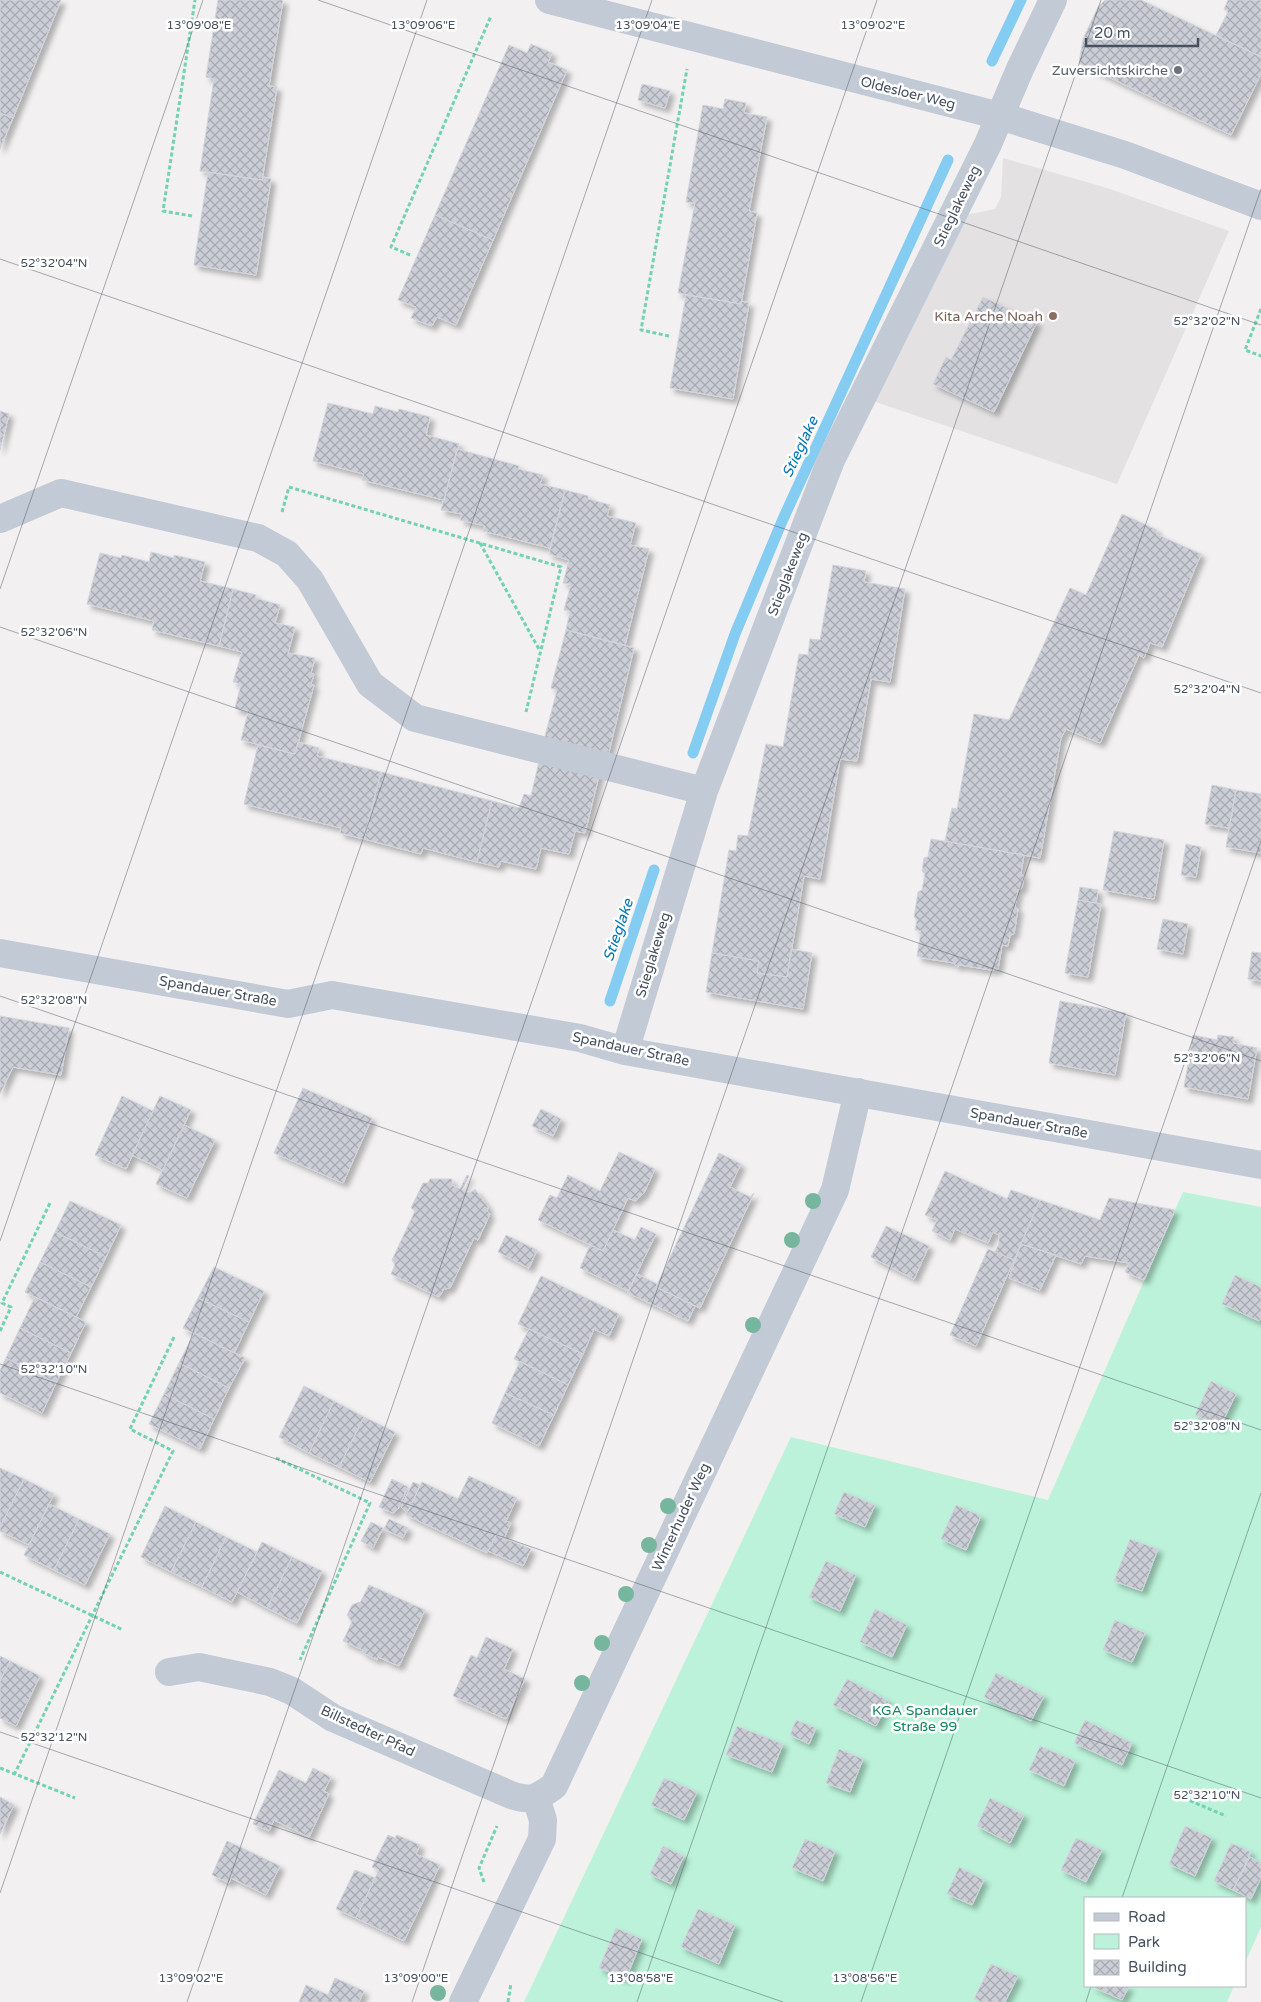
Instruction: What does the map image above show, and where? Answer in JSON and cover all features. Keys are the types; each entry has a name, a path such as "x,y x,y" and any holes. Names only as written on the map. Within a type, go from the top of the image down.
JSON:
{"street":[{"name":"Oldesloer Weg","path":"549,0 1000,116 1125,155 1261,206"},
{"name":"Stieglakeweg","path":"625,1051 704,791 831,460 983,153 1016,76 1053,0"},
{"path":"0,519 62,492 258,538 287,554 310,580 370,684 415,718 704,791"},
{"name":"Spandauer Straße","path":"0,953 288,1004 332,995 580,1038 625,1051 1261,1164"},
{"name":"Winterhuder Weg","path":"536,1798 554,1786 835,1190 858,1092"},
{"name":"Billstedter Pfad","path":"169,1672 199,1667 270,1682 292,1692 341,1721 511,1795 525,1799 536,1798"},
{"path":"463,2002 500,1930 542,1839 543,1820 536,1798"}],"path":[{"path":"192,216 163,211 195,0"},
{"path":"410,255 391,246 491,16"},
{"path":"669,336 641,330 687,67"},
{"path":"1261,309 1245,350 1261,356"},
{"path":"273,546 289,487 561,567 518,745"},
{"path":"480,543 540,652"},
{"path":"0,1331 11,1307 2,1303 50,1203"},
{"path":"14,1775 173,1451 130,1429 175,1335"},
{"path":"276,1458 370,1503 300,1660"},
{"path":"0,1572 123,1630"},
{"path":"0,1768 75,1798"},
{"path":"1172,1793 1226,1816"}],"shaded area":[{"name":"Kita Arche Noah","path":"1003,158 1107,188 1229,231 1117,484 870,400 966,215 995,209 1001,197"}],"green space":[{"name":"KGA Spandauer Straße 99","path":"1183,1192 1261,1207 1261,1927 1246,1961 1246,1897 1084,1897 1084,1987 1234,1987 1227,2002 524,2002 791,1437 1048,1500"}],"building":[{"path":"0,0 61,0 13,118 0,113"},
{"path":"218,0 283,0 269,86 277,87 262,180 200,171 214,79 206,77"},
{"name":"Zuversichtskirche","path":"1105,0 1141,0 1261,57 1261,74 1231,135 1079,63 1083,39 1098,7"},
{"path":"1228,0 1261,0 1261,57 1216,35 1228,12 1224,9"},
{"path":"531,44 552,53 548,62 567,70 493,240 435,215 509,45 527,53"},
{"path":"642,84 670,91 665,108 638,100"},
{"path":"725,99 746,103 744,113 767,117 749,211 757,213 741,304 678,293 695,203 686,202 703,105 723,109"},
{"path":"0,113 13,118 0,149"},
{"path":"208,172 262,180 263,177 271,179 256,275 194,265"},
{"path":"435,215 493,240 456,325 437,317 432,326 411,318 416,307 398,300"},
{"path":"686,295 741,304 741,301 749,303 733,399 670,388"},
{"path":"983,297 1037,322 994,412 933,384 946,357 951,360"},
{"path":"328,403 373,414 375,406 398,412 399,409 430,417 426,435 459,444 444,500 362,480 364,474 313,461"},
{"path":"0,411 9,414 0,450"},
{"path":"457,449 519,466 518,469 543,475 540,484 565,490 550,548 483,531 485,526 460,520 462,514 441,510"},
{"path":"565,490 588,496 588,499 610,505 607,516 636,523 630,545 649,549 625,645 566,630 570,611 564,610 571,584 563,583 569,560 549,554"},
{"path":"1122,514 1157,530 1156,534 1201,554 1162,647 1150,643 1144,658 1139,655 1100,743 1066,729 1061,738 1040,858 945,841 952,808 957,809 974,714 1009,720 1070,588 1086,595"},
{"path":"151,552 174,558 174,555 205,562 200,581 233,589 219,646 152,630 154,621 87,604 100,553 121,558 122,555 149,562"},
{"path":"833,565 866,571 864,582 905,589 890,682 871,679 857,761 840,759 820,879 804,876 787,977 757,973 759,961 712,953 729,850 736,851 738,835 748,836 766,744 783,747 799,654 808,655 810,639 820,640"},
{"path":"233,589 256,595 255,598 280,605 275,623 295,627 288,653 315,658 311,673 314,674 311,684 314,685 295,754 241,740 248,712 235,708 241,684 233,682 242,652 219,646"},
{"path":"566,630 634,648 608,756 544,740 557,690 551,688"},
{"path":"544,740 604,755 585,833 575,831 569,854 541,848 536,869 501,861 499,867 477,862 492,801 519,808 524,794 531,796"},
{"path":"298,742 319,748 317,756 381,772 364,839 340,833 341,828 244,804 258,745 295,754"},
{"path":"381,772 492,801 477,862 423,848 421,854 364,839"},
{"path":"1212,785 1236,790 1229,828 1205,824"},
{"path":"1236,790 1261,794 1261,853 1226,847"},
{"path":"1114,831 1164,840 1154,899 1103,890"},
{"path":"931,839 1024,855 1021,873 1024,876 1022,888 1018,890 1015,906 1018,909 1014,934 1010,935 1008,946 1002,945 998,969 991,970 960,965 957,967 954,963 917,956 921,931 915,930 917,920 914,917 918,892 922,890 925,874 922,871 924,858 928,857"},
{"path":"1186,844 1201,847 1196,877 1181,875"},
{"path":"1080,887 1098,890 1096,903 1078,900"},
{"path":"1078,900 1101,904 1088,977 1065,973"},
{"path":"1163,919 1188,924 1183,954 1157,949"},
{"path":"791,949 812,953 803,1009 706,992 712,953 759,961 757,973 787,977"},
{"path":"1252,952 1261,953 1261,981 1248,979"},
{"path":"1060,1001 1126,1013 1115,1075 1049,1063"},
{"path":"0,1016 69,1028 61,1075 13,1067 0,1094"},
{"path":"1193,1035 1217,1040 1218,1035 1234,1037 1233,1043 1257,1048 1248,1099 1184,1087"},
{"path":"303,1088 372,1118 343,1183 274,1153"},
{"path":"122,1096 153,1111 126,1169 95,1155"},
{"path":"160,1096 191,1110 163,1170 132,1155"},
{"path":"541,1109 561,1119 553,1136 532,1126"},
{"path":"184,1125 215,1140 187,1198 156,1184"},
{"path":"619,1152 655,1169 644,1193 635,1201 628,1198 603,1251 538,1220 550,1195 557,1198 568,1175 600,1191"},
{"path":"719,1153 741,1164 730,1187 750,1197 754,1193 700,1308 656,1287"},
{"path":"945,1171 1007,1199 1011,1190 1040,1200 1014,1260 995,1252 999,1243 999,1235 993,1232 988,1243 955,1229 950,1240 932,1231 937,1220 925,1215"},
{"path":"467,1175 469,1176 462,1190 470,1193 475,1189 488,1207 487,1211 490,1214 478,1240 474,1238 450,1288 444,1289 439,1297 391,1274 395,1265 392,1260 415,1211 411,1208 423,1183 428,1183 430,1179 452,1179 452,1185 460,1189"},
{"path":"1109,1198 1175,1210 1144,1280 1125,1272 1129,1263 1085,1256 1081,1264 1021,1244 1040,1200 1100,1220"},
{"path":"70,1201 121,1225 106,1257 55,1232"},
{"path":"886,1226 929,1246 914,1279 871,1257"},
{"path":"641,1227 656,1234 628,1291 580,1268 590,1245 603,1251 613,1230 635,1240"},
{"path":"55,1232 106,1257 91,1287 40,1262"},
{"path":"506,1235 537,1250 529,1268 498,1252"},
{"path":"1021,1244 1056,1255 1040,1290 1009,1278"},
{"path":"988,1249 1014,1260 976,1346 950,1335"},
{"path":"40,1262 91,1287 76,1317 25,1292"},
{"path":"214,1267 264,1291 249,1322 198,1298"},
{"path":"637,1274 657,1284 656,1287 695,1306 688,1321 628,1293"},
{"path":"1235,1275 1261,1287 1261,1318 1259,1321 1222,1304"},
{"path":"541,1276 619,1314 609,1336 594,1329 583,1354 518,1324"},
{"path":"35,1297 86,1322 71,1353 20,1328"},
{"path":"198,1298 249,1322 234,1353 183,1328"},
{"path":"20,1328 71,1353 56,1383 6,1358"},
{"path":"529,1329 583,1354 568,1385 514,1359"},
{"path":"194,1333 245,1358 229,1388 179,1363"},
{"path":"6,1358 56,1383 42,1413 0,1393 0,1370"},
{"path":"520,1361 568,1385 554,1415 505,1393"},
{"path":"179,1363 229,1388 214,1419 164,1394"},
{"path":"1211,1381 1236,1394 1220,1427 1195,1415"},
{"path":"304,1386 334,1401 309,1453 279,1437"},
{"path":"505,1393 554,1415 539,1446 492,1423"},
{"path":"164,1394 214,1419 200,1449 149,1424"},
{"path":"334,1401 364,1417 339,1467 309,1453"},
{"path":"364,1417 395,1432 370,1482 339,1467"},
{"path":"0,1468 24,1479 0,1527"},
{"path":"469,1476 517,1498 506,1521 511,1523 504,1538 496,1535 487,1553 406,1515 422,1482 458,1499"},
{"path":"24,1479 54,1494 29,1545 0,1531 0,1527"},
{"path":"392,1479 408,1487 398,1509 393,1513 379,1507"},
{"path":"413,1482 420,1485 407,1513 401,1507"},
{"path":"844,1492 875,1505 865,1527 834,1514"},
{"path":"49,1504 79,1519 54,1570 24,1555"},
{"path":"956,1505 981,1516 966,1550 941,1539"},
{"path":"165,1506 196,1522 171,1572 141,1557"},
{"path":"79,1519 110,1534 85,1585 54,1570"},
{"path":"389,1519 408,1528 403,1538 384,1529"},
{"path":"196,1522 226,1537 202,1587 171,1572"},
{"path":"371,1522 383,1528 373,1548 361,1541"},
{"path":"496,1535 531,1549 523,1566 488,1551"},
{"path":"226,1537 257,1552 232,1602 202,1587"},
{"path":"1130,1539 1158,1549 1142,1591 1114,1581"},
{"path":"262,1542 292,1557 267,1608 237,1592"},
{"path":"292,1557 322,1571 297,1623 267,1608"},
{"path":"826,1561 856,1575 840,1611 809,1597"},
{"path":"369,1585 425,1610 399,1666 378,1657 377,1660 362,1652 363,1650 343,1641 352,1622 347,1615 352,1605 360,1603"},
{"path":"875,1609 907,1625 892,1657 860,1642"},
{"path":"1115,1620 1145,1633 1132,1662 1103,1650"},
{"path":"486,1637 513,1649 504,1669 525,1679 506,1719 453,1696 471,1655 477,1658"},
{"path":"0,1656 10,1661 0,1681"},
{"path":"10,1661 40,1676 16,1726 0,1718 0,1681"},
{"path":"996,1673 1044,1696 1031,1721 984,1697"},
{"path":"847,1679 889,1701 876,1726 833,1705"},
{"path":"796,1720 816,1728 809,1744 790,1735"},
{"path":"1085,1720 1132,1743 1122,1765 1074,1743"},
{"path":"737,1726 783,1744 772,1772 726,1755"},
{"path":"1040,1746 1075,1761 1064,1786 1029,1770"},
{"path":"839,1749 863,1759 850,1792 826,1783"},
{"path":"313,1768 331,1777 324,1791 329,1794 309,1837 274,1820 269,1831 253,1824 279,1770 306,1783"},
{"path":"664,1778 697,1792 684,1820 651,1805"},
{"path":"0,1797 14,1805 0,1834"},
{"path":"990,1798 1024,1815 1010,1843 977,1826"},
{"path":"1185,1826 1212,1838 1195,1876 1169,1864"},
{"path":"388,1835 395,1838 397,1835 420,1845 416,1854 440,1865 404,1941 356,1918 379,1870 372,1867"},
{"path":"1076,1838 1102,1850 1086,1882 1061,1870"},
{"path":"805,1839 835,1851 823,1881 792,1868"},
{"path":"227,1841 280,1866 266,1895 231,1878 229,1883 212,1875"},
{"path":"1231,1843 1251,1852 1233,1890 1214,1881"},
{"path":"663,1846 684,1856 671,1884 650,1874"},
{"path":"1250,1857 1261,1863 1261,1878 1251,1899 1233,1890"},
{"path":"959,1867 984,1880 972,1905 947,1894"},
{"path":"355,1870 375,1878 356,1918 336,1909"},
{"path":"698,1909 735,1925 719,1964 681,1947"},
{"path":"616,1928 642,1939 626,1979 599,1968"},
{"path":"991,1964 1018,1976 1005,2002 982,2002 974,1999"},
{"path":"335,1978 364,1991 359,2002 299,2002 306,1985 328,1995"},
{"path":"1093,1987 1128,1987 1122,2000"}],"waterway":[{"name":"Stieglake","path":"992,61 1021,0"},
{"name":"Stieglake","path":"693,753 735,634 783,519 948,160"},
{"name":"Stieglake","path":"610,1001 654,870"}],"place":[{"name":"Zuversichtskirche","path":"1178,70"},
{"name":"Kita Arche Noah","path":"1053,316"}]}
